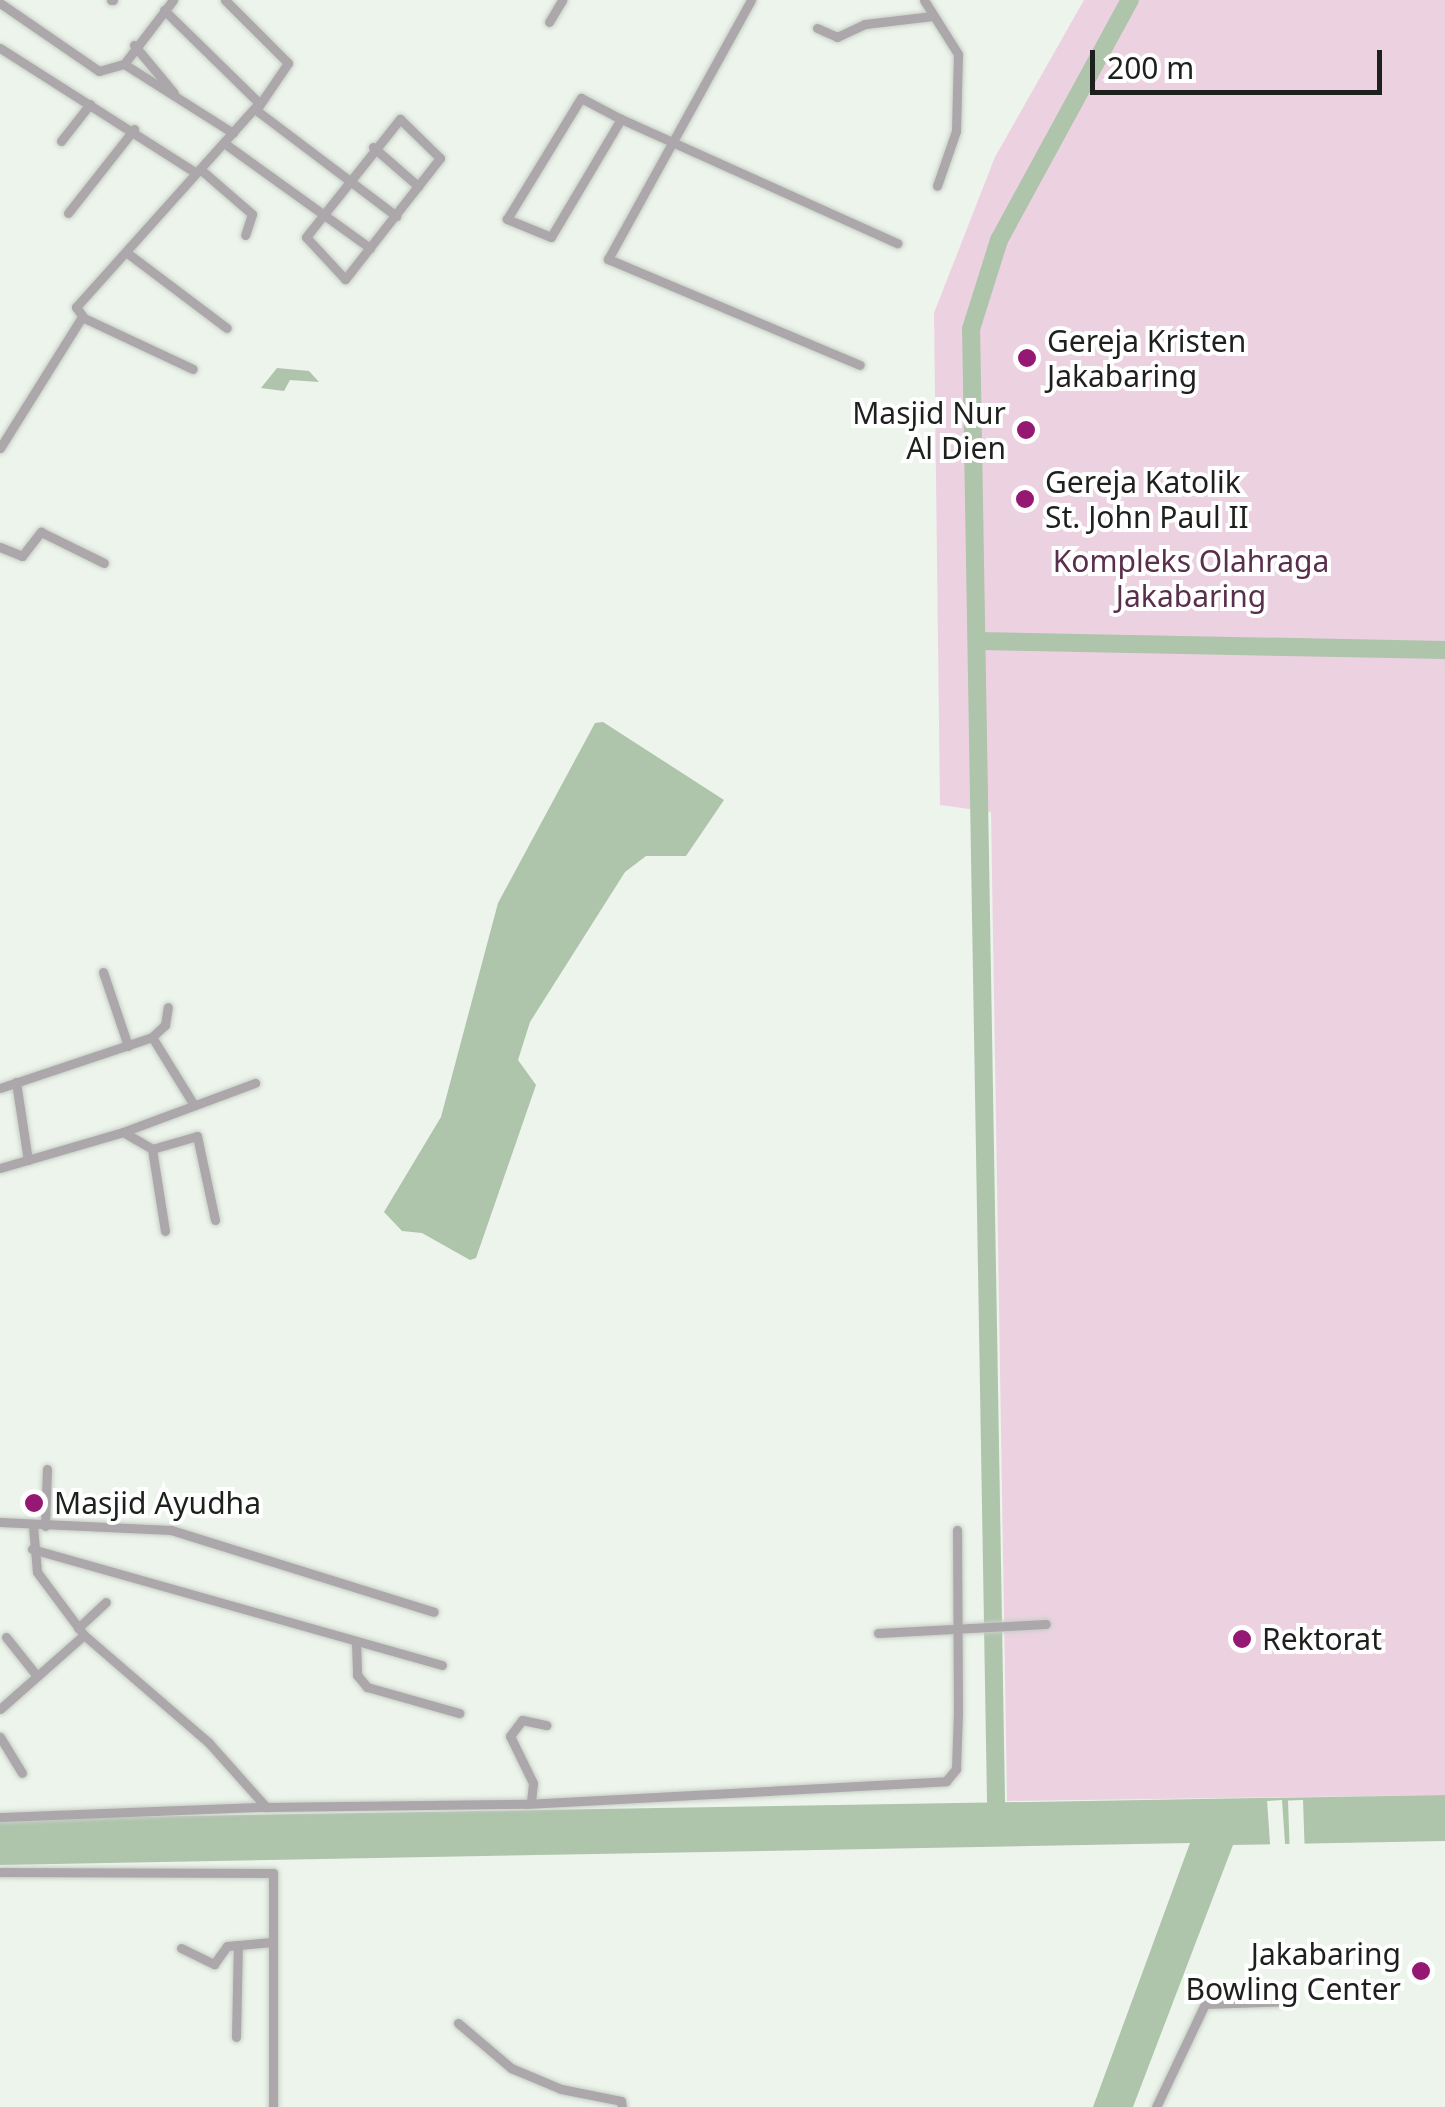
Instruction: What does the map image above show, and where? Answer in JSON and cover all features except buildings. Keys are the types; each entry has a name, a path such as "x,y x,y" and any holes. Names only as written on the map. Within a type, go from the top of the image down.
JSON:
{"street":[{"path":"124,64 134,45 173,0"},
{"path":"193,369 82,317 77,305 256,110 288,64 225,0"},
{"path":"549,22 562,0"},
{"path":"750,0 608,259 860,366"},
{"path":"924,0 958,54 956,131 937,186"},
{"path":"0,3 99,71 124,64 174,92 233,134"},
{"path":"164,10 258,96 256,110"},
{"path":"817,28 837,37 865,24 933,16"},
{"path":"134,45 174,92"},
{"path":"0,48 198,171 252,214 245,234"},
{"path":"620,119 551,237 507,219 581,98 897,243"},
{"path":"61,142 90,104"},
{"path":"256,110 350,177 396,216"},
{"path":"394,120 407,123 440,158 370,248 342,277 306,242 323,211 350,177 394,120"},
{"path":"68,214 134,129"},
{"path":"224,143 370,248"},
{"path":"373,146 418,186"},
{"path":"126,252 227,328"},
{"path":"0,448 82,317"},
{"path":"0,547 22,556 41,532 104,563"},
{"path":"103,972 128,1046"},
{"path":"0,1088 152,1036 164,1025 168,1007"},
{"path":"152,1036 194,1105"},
{"path":"16,1082 28,1160"},
{"path":"0,1168 123,1132 255,1083"},
{"path":"123,1132 152,1149 200,1137 215,1220"},
{"path":"152,1149 165,1231"},
{"path":"45,1526 46,1470"},
{"path":"0,1522 171,1530 434,1612"},
{"path":"33,1526 32,1549 38,1572 81,1631 209,1743 266,1807"},
{"path":"0,1817 655,1798 946,1781 956,1769 956,1530"},
{"path":"32,1549 442,1665"},
{"path":"0,1709 37,1676 106,1602"},
{"path":"878,1633 1046,1624"},
{"path":"6,1637 37,1676"},
{"path":"356,1642 357,1675 367,1687 459,1713"},
{"path":"531,1802 528,1768 510,1736 522,1720 546,1724"},
{"path":"0,1737 22,1773"},
{"path":"0,1872 273,1873 273,2107"},
{"path":"181,1948 212,1964 226,1946 272,1942"},
{"path":"236,2038 238,1946"},
{"path":"1156,2107 1205,2004 1292,2001"},
{"path":"458,2023 511,2068 561,2088 621,2101 622,2107"}],"green space":[{"name":"Kompleks Olahraga Jakabaring","path":"1084,0 1445,0 1445,1795 1007,1801 991,812 940,805 934,313 995,157"}],"shaded area":[{"path":"277,368 309,371 319,382 290,380 284,391 261,388"},
{"path":"603,722 724,800 686,856 646,856 625,872 530,1022 518,1060 536,1085 476,1258 470,1260 422,1233 402,1231 384,1212 441,1117 498,903 595,723"},
{"path":"1445,1795 1445,1841 1233,1845 1133,2107 1093,2107 1190,1843 0,1865 0,1819"}],"pier":[{"path":"1282,1800 1285,1849 1270,1850 1267,1801"},
{"path":"1303,1800 1305,1848 1290,1848 1288,1801"}],"waterway":[{"path":"996,1801 971,329 999,240 1130,0"},
{"path":"977,641 1445,650"}],"place":[{"name":"Gereja Kristen Jakabaring","path":"1027,358"},
{"name":"Masjid Nur Al Dien","path":"1026,430"},
{"name":"Gereja Katolik St. John Paul II","path":"1025,499"},
{"name":"Masjid Ayudha","path":"34,1503"},
{"name":"Rektorat","path":"1242,1639"},
{"name":"Jakabaring Bowling Center","path":"1421,1971"}]}
